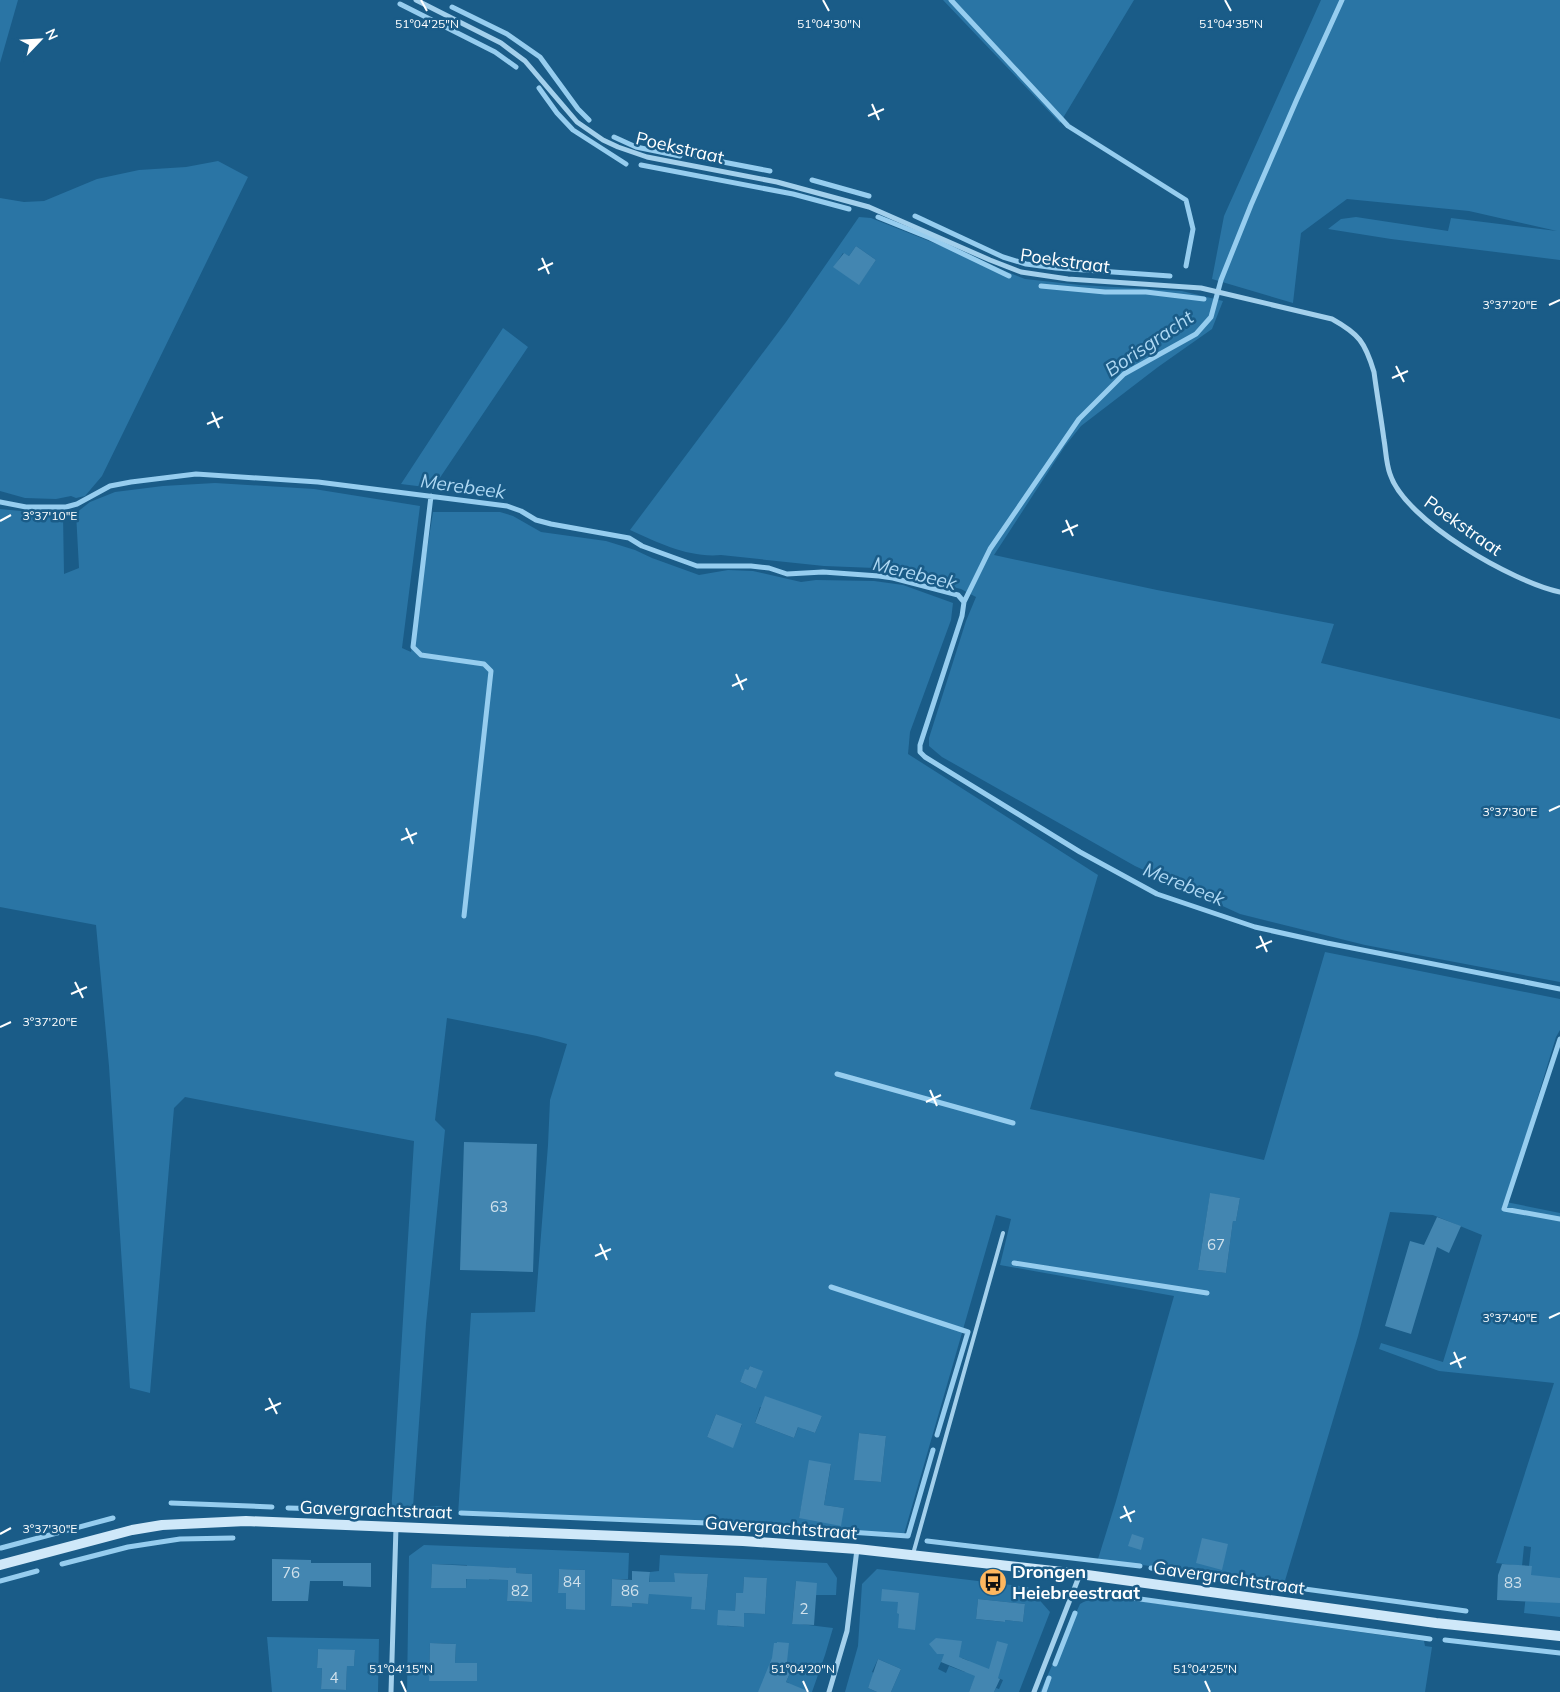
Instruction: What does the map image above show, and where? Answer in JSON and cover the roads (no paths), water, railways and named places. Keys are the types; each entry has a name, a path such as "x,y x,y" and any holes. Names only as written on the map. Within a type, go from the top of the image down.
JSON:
{"street":[{"name":"Poekstraat","path":"416,0 501,43 525,61 577,122 603,140 618,147 647,156 777,182 869,207 1021,272 1068,279 1201,288 1332,320 1351,330 1363,343 1374,372 1390,474 1400,493 1414,509 1468,550 1532,585 1560,592"},
{"name":"Gavergrachtstraat","path":"0,1565 132,1530 162,1525 246,1521 743,1541 857,1549 1080,1574 1436,1623 1560,1636"},
{"path":"391,1692 396,1527"},
{"path":"830,1692 847,1631 857,1549"},
{"path":"1034,1692 1080,1574"}],"lane":[{"path":"912,1555 1003,1233"}],"waterway":[{"path":"951,0 1068,126 1186,200 1193,229 1186,266"},
{"name":"Borisgracht","path":"964,602 990,549 1079,419 1124,374 1196,334 1211,317 1221,280 1251,205 1342,0"},
{"path":"400,4 495,52 516,67"},
{"path":"452,7 507,34 540,57 578,109 589,120"},
{"path":"539,88 557,113 573,130 626,164"},
{"path":"614,137 636,147 680,156"},
{"path":"697,157 770,171"},
{"path":"641,165 793,194 849,209"},
{"path":"812,180 869,196"},
{"path":"915,216 1003,257 1026,264 1170,276"},
{"path":"878,217 930,238 1009,276"},
{"path":"1041,286 1105,292 1146,292 1204,299"},
{"name":"Merebeek","path":"0,502 26,507 66,507 77,504 110,486 196,474 318,482 507,506 521,511 536,520 551,524 629,538 642,546 697,566 751,566 769,568 787,574 823,572 879,576 958,595 964,602 962,616 920,745 920,752 925,757 1080,852 1157,894 1255,927 1560,989"},
{"path":"431,496 413,647 421,655 484,664 491,671 464,916"},
{"path":"1560,1039 1504,1209 1560,1219"},
{"path":"837,1074 1013,1123"},
{"path":"1014,1263 1207,1293"},
{"path":"831,1287 968,1332 937,1435"},
{"path":"717,1523 908,1536 933,1450"},
{"path":"171,1503 272,1507"},
{"path":"288,1508 441,1512"},
{"path":"461,1513 707,1523"},
{"path":"1,1548 113,1518"},
{"path":"62,1564 128,1547 180,1539 233,1538"},
{"path":"927,1541 1140,1566"},
{"path":"1151,1568 1466,1611"},
{"path":"0,1581 37,1571"},
{"path":"1104,1594 1430,1639"},
{"path":"1055,1664 1075,1613"},
{"path":"1445,1640 1560,1653"},
{"path":"1044,1692 1049,1678"}],"place":[{"name":"Drongen Heiebreestraat","path":"993,1582"}]}
